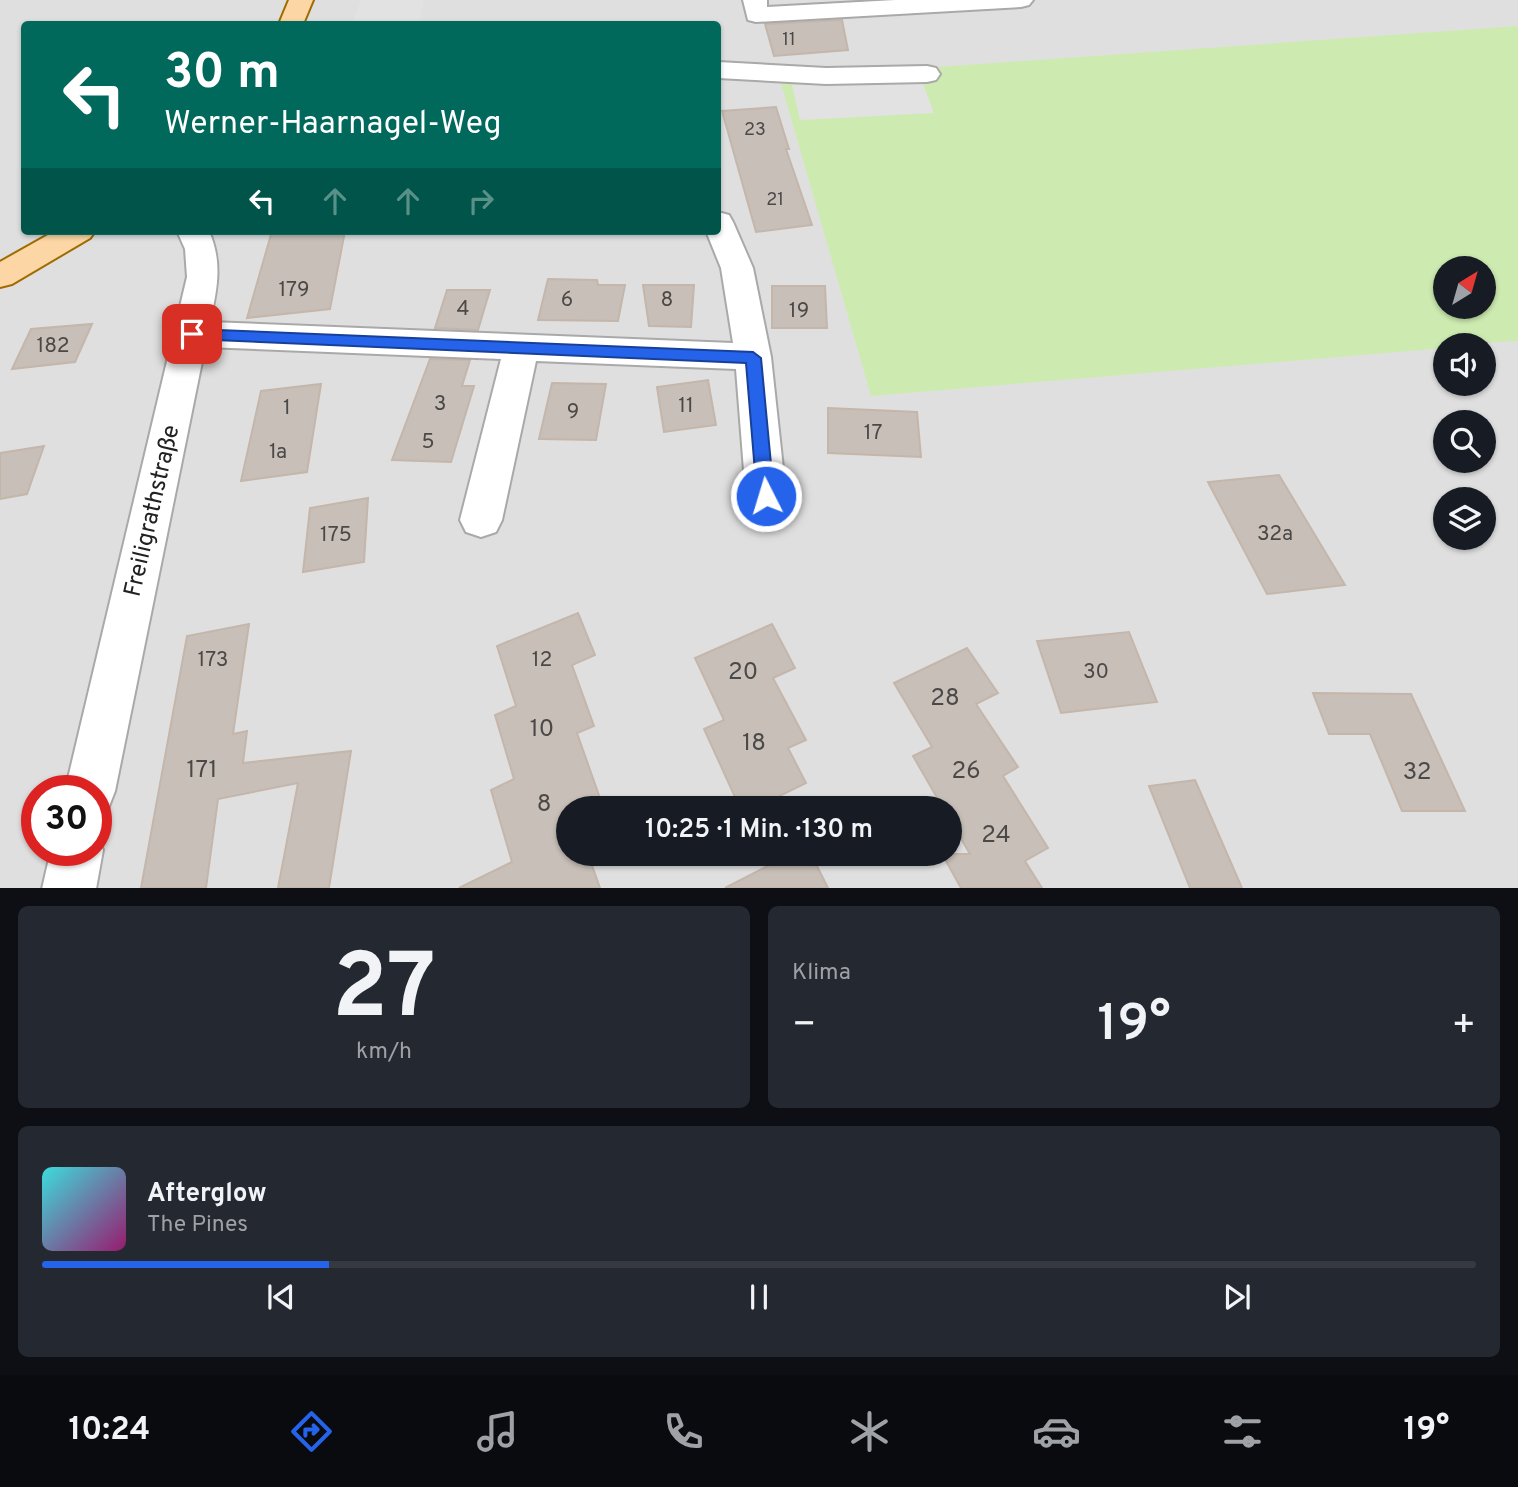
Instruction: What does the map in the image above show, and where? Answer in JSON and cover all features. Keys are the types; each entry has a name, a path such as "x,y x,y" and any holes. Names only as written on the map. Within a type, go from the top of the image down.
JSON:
{"main road":[{"path":"292,21 301,0"},
{"path":"0,276 72,235"}],"street":[{"path":"755,0 756,15 1021,0"},
{"path":"721,70 826,76 928,74"},
{"path":"826,76 824,97 901,100"},
{"path":"721,229 737,268 753,358 766,496"},
{"name":"Freiligrathstraße","path":"94,775 203,277 201,249 195,235"},
{"path":"192,334 753,358"},
{"path":"481,520 521,348"},
{"path":"69,888 74,866"}],"shaded area":[{"path":"0,0 1518,0 1518,888 0,888"},
{"path":"361,0 424,0 420,21 353,21"},
{"path":"921,78 934,113 800,120 792,85"}],"green space":[{"path":"1518,26 1518,341 1496,342 1496,333 1433,333 1433,349 871,396 778,73 881,71"}],"building":[{"path":"842,20 848,50 774,56 765,24"},
{"path":"776,107 789,149 786,149 812,225 756,232 722,111"},
{"path":"271,235 344,235 330,309 247,318"},
{"path":"548,279 597,280 598,285 625,285 618,321 538,320"},
{"path":"643,285 694,285 691,327 649,326"},
{"path":"772,286 825,286 827,328 772,328"},
{"path":"447,290 490,290 478,330 435,328"},
{"path":"92,324 75,362 12,369 31,329"},
{"path":"430,359 470,360 462,386 474,386 451,462 392,460"},
{"path":"708,380 716,425 664,432 657,387"},
{"path":"552,383 606,384 596,440 539,439"},
{"path":"321,384 307,472 241,481 261,391"},
{"path":"828,408 917,412 921,457 828,453"},
{"path":"44,446 27,494 0,499 0,453"},
{"path":"1279,475 1345,585 1267,594 1208,482"},
{"path":"368,498 364,562 303,572 310,508"},
{"path":"578,613 595,655 572,665 594,726 577,733 599,796 556,796 556,866 592,866 600,888 459,888 512,862 491,790 514,779 495,715 516,706 497,646"},
{"path":"249,624 233,734 247,731 243,763 351,751 329,888 278,888 298,783 218,799 206,888 141,888 187,636"},
{"path":"772,624 795,668 773,678 806,740 788,748 806,783 779,796 735,796 704,729 724,720 695,658"},
{"path":"1129,632 1157,702 1061,713 1037,641"},
{"path":"967,648 998,693 976,704 1018,767 1003,776 1048,848 1025,861 1042,888 961,888 949,866 962,866 962,854 970,854 962,840 962,796 936,796 913,756 932,747 894,683"},
{"path":"1313,693 1411,694 1465,811 1402,811 1370,734 1329,734"},
{"path":"1195,780 1242,888 1190,888 1149,786"},
{"path":"768,866 817,866 828,888 725,888"}],"route":[{"path":"192,334 753,358 766,496"}]}
